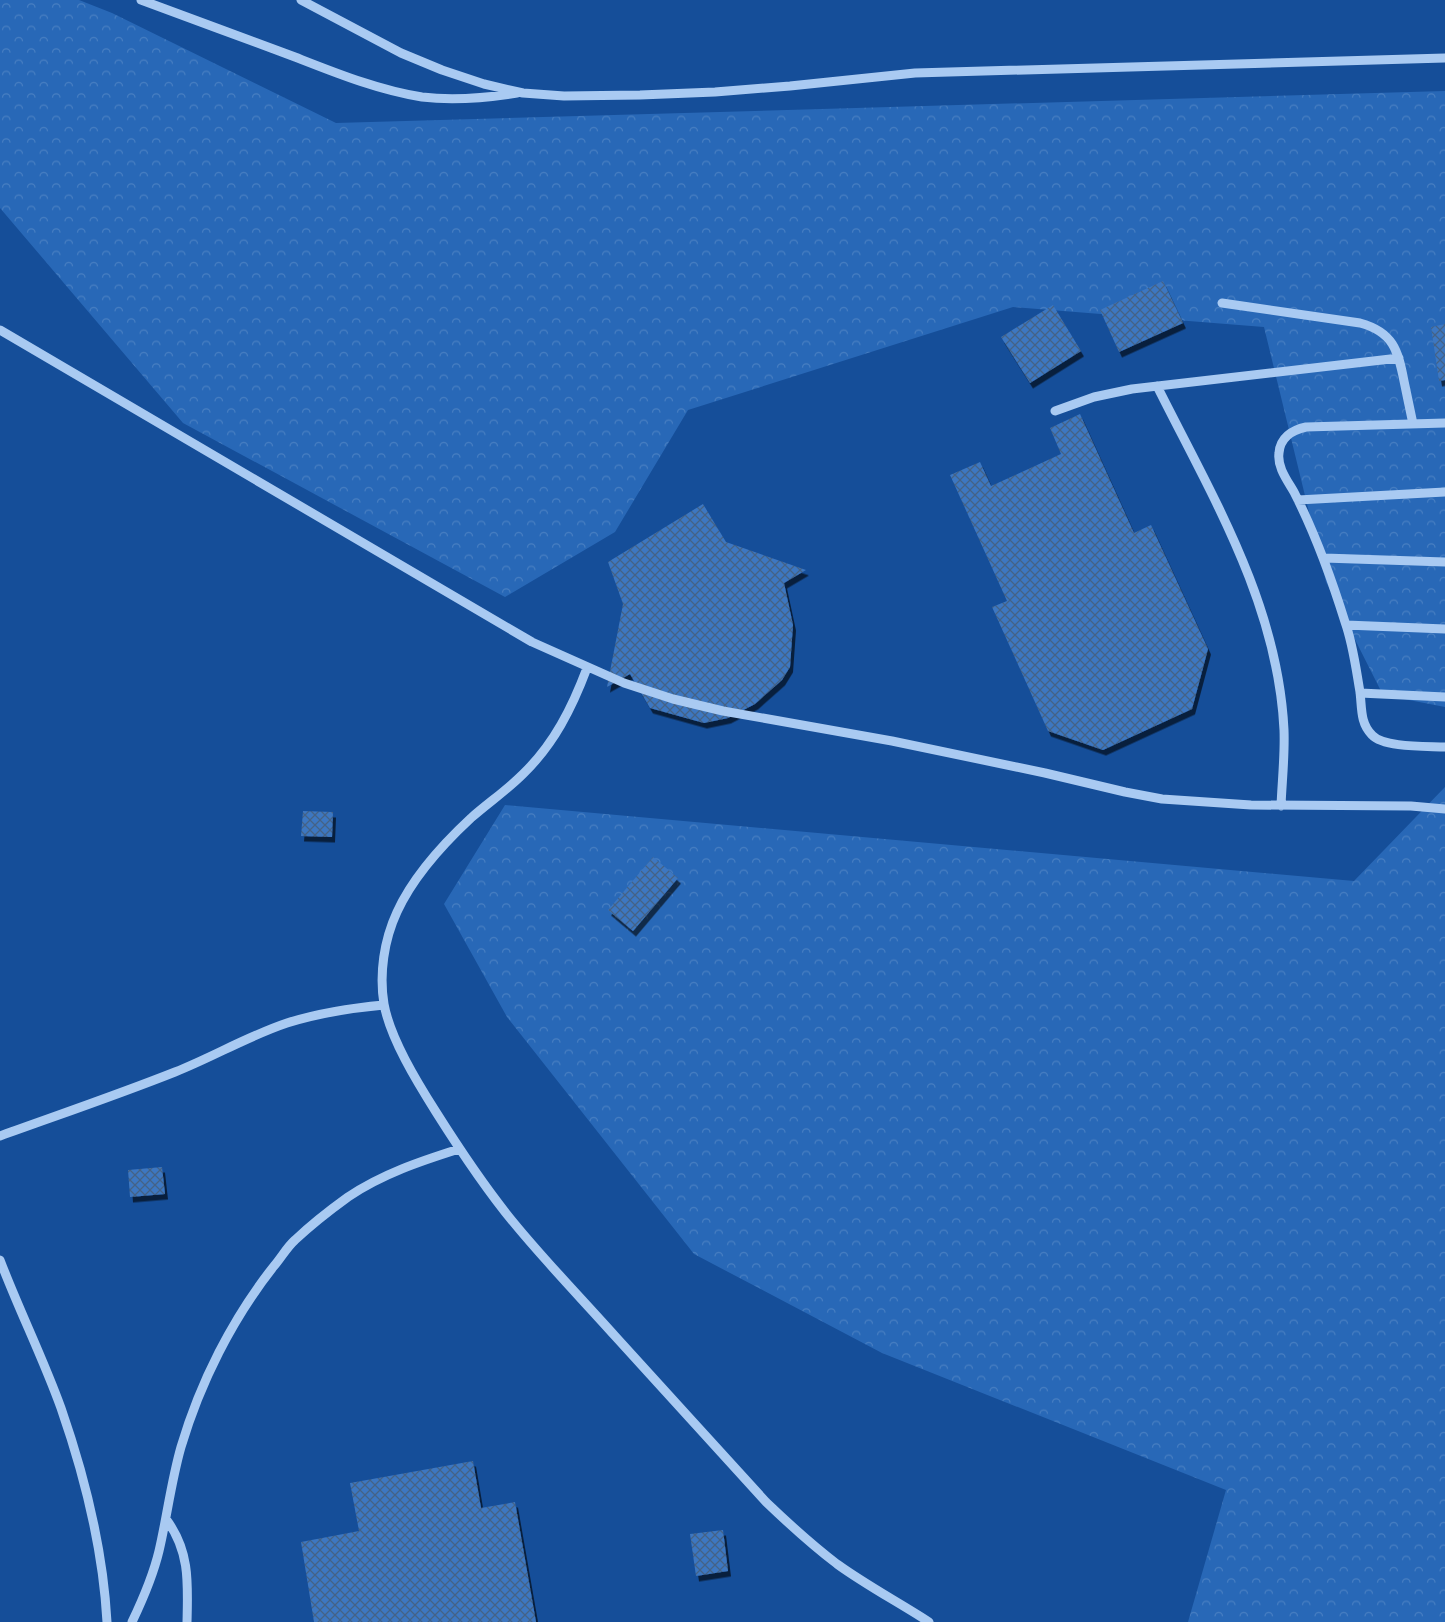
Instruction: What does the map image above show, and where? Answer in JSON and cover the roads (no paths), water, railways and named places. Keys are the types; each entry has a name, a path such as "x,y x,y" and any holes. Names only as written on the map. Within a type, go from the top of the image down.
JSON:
{"lane":[{"path":"141,0 352,79 389,90 423,97 457,99 490,98 523,93"},
{"path":"301,0 401,53 442,70 523,93 564,96 640,95 790,86 915,73 1445,58"},
{"path":"1222,303 1370,326 1380,331 1389,338 1399,358 1413,424"},
{"path":"0,330 506,628 587,668 648,691 723,712 901,743 1125,792 1162,798 1281,806 1363,805 1445,808"},
{"path":"1055,411 1074,403 1113,392 1399,358"},
{"path":"1157,386 1239,551 1260,603 1271,645 1284,730 1281,806"},
{"path":"1445,423 1306,427 1296,429 1287,435 1281,444 1279,454 1279,464 1298,500 1324,558 1346,625 1360,693 1363,722 1366,729 1373,737 1383,742 1445,747"},
{"path":"1298,500 1445,492"},
{"path":"1324,558 1445,562"},
{"path":"1346,625 1445,629"},
{"path":"587,668 572,706 561,727 542,754 524,774 471,818 443,847 408,893 397,912 384,954 382,976 384,1005 396,1040 418,1084 459,1149 512,1221 552,1269 766,1502 800,1534 837,1564 928,1622"},
{"path":"1360,693 1445,697"},
{"path":"0,1136 176,1072 257,1034 285,1024 313,1015 348,1008 384,1005"},
{"path":"132,1622 148,1588 166,1519 181,1446 194,1410 208,1375 233,1327 256,1290 294,1241 321,1217 350,1196 385,1176 421,1161 459,1149"},
{"path":"0,1260 60,1406 79,1464 94,1524 102,1570 107,1622"},
{"path":"166,1519 177,1533 183,1549 188,1582 188,1622"}]}
